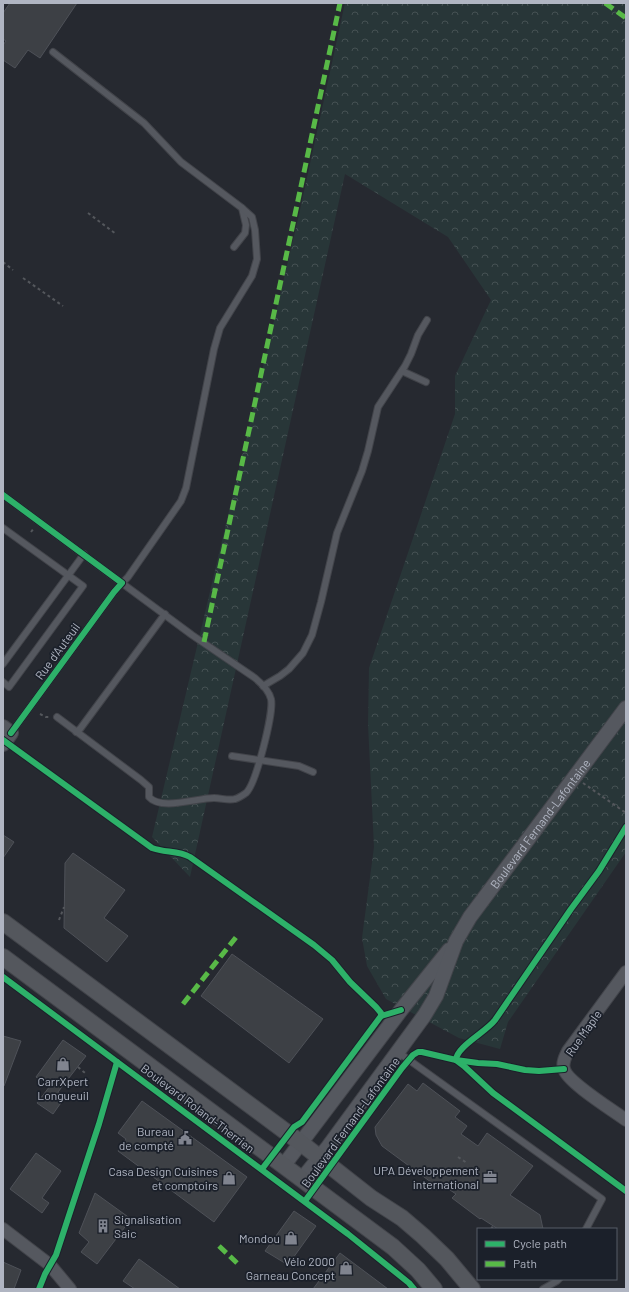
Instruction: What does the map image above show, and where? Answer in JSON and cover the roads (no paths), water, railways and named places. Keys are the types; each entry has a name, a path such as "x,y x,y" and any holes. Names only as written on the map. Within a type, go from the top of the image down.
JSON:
{"main road":[{"path":"3,922 301,1143 318,1158 371,1198 402,1218 447,1259 472,1289"},
{"name":"Boulevard Roland-Therrien","path":"3,957 393,1247 418,1270 434,1289"}],"street":[{"name":"Boulevard Fernand-Lafontaine","path":"284,1165 401,1010 456,941 473,912 626,708"},
{"name":"Rue d'Auteuil","path":"3,744 7,730"},
{"name":"Boulevard Fernand-Lafontaine","path":"302,1179 318,1158 407,1056 424,1016 436,996 456,941"},
{"name":"Rue Maple","path":"626,972 568,1051 564,1064 566,1073 574,1082 626,1120"},
{"path":"3,1229 50,1265 70,1289"}],"lane":[{"name":"Rue d'Auteuil","path":"7,730 122,583 181,501 186,488 214,349 220,328 252,276 257,259 256,230 252,217 181,162 144,123 53,52"},
{"path":"234,247 245,234 246,225 242,208"},
{"path":"263,686 280,676 288,669 303,653 312,635 322,602 337,532 362,471 378,407 402,371 411,354 418,335 427,320"},
{"path":"402,371 426,382"},
{"path":"3,495 192,635 255,678 269,694 271,704 260,761 249,789 246,793 235,799 214,798 157,803 149,797 149,787 57,717"},
{"path":"3,528 83,586 9,687 3,682"},
{"path":"3,664 84,554"},
{"path":"76,732 80,729 165,614"},
{"path":"232,756 299,766 313,772"},
{"path":"407,1056 602,1199 587,1228"},
{"path":"543,1289 558,1282 559,1280"}],"place":[{"name":"CarrXpert Longueuil","path":"63,1064"},
{"name":"Bureau de compté","path":"185,1138"},
{"name":"UPA Développement international","path":"490,1177"},
{"name":"Casa Design Cuisines et comptoirs","path":"229,1178"},
{"name":"Signalisation Saic","path":"103,1226"},
{"name":"Mondou","path":"291,1238"},
{"name":"Vélo 2000 Garneau Concept","path":"346,1268"}]}
